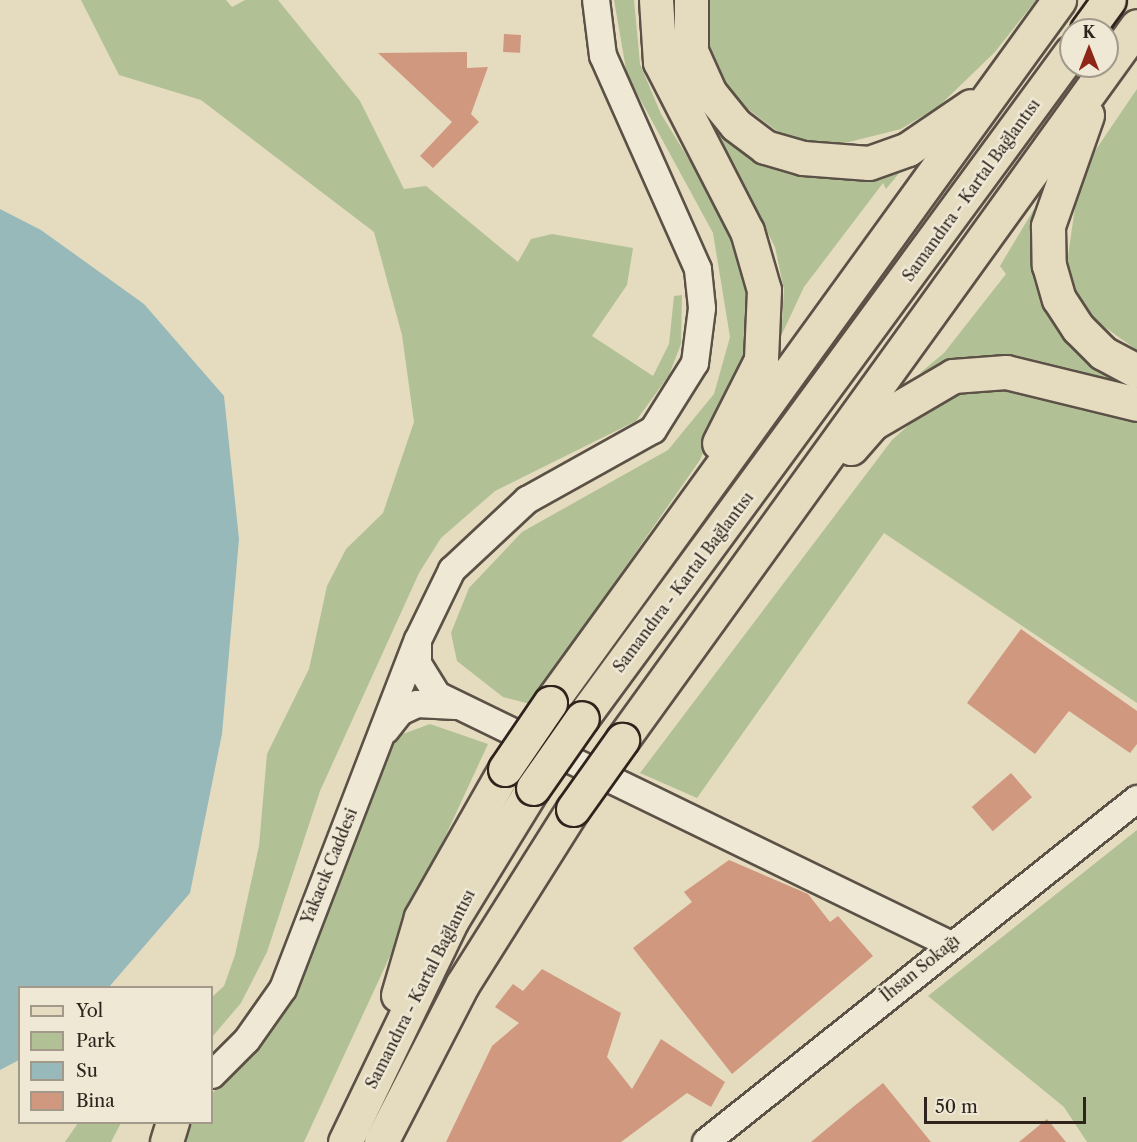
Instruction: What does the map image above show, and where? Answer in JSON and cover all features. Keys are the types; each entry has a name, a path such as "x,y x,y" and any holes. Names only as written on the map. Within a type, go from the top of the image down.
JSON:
{"highway":[{"path":"656,0 660,62 747,231 764,290 761,360 679,522"},
{"path":"691,0 691,51 710,93 736,125 765,147 845,164 869,163 932,135 980,100 1050,13"},
{"path":"1096,18 1109,0"},
{"path":"375,1077 421,917 505,769 679,522 1050,13"},
{"path":"1119,51 1137,26"},
{"name":"Samandıra - Kartal Bağlantısı","path":"345,1142 452,920 533,788 1059,68"},
{"path":"381,1142 462,985 573,809 1100,78"},
{"path":"1102,78 1060,181 1048,226 1048,265 1059,298 1078,328 1103,353 1137,371"},
{"path":"768,537 873,423 952,376 1006,372 1137,404"}],"main road":[{"path":"328,1142 375,1077"},
{"path":"167,1142 172,1124"}],"street":[{"name":"Yakacık Caddesi","path":"213,1073 247,1040 283,989 418,640 452,570 468,549 527,500 628,448 652,430 696,363 702,308 698,269 603,56 596,0"},
{"path":"418,640 425,680 437,695 949,944"},
{"path":"380,738 400,712 417,704 461,707"},
{"name":"İhsan Sokağı","path":"706,1142 949,944 1137,799"},
{"path":"156,1142 167,1124"}],"green space":[{"path":"81,0 226,0 232,7 245,0 278,0 360,101 404,189 426,186 518,262 531,239 552,234 633,248 627,285 592,336 653,376 669,344 674,296 682,295 681,344 669,375 636,421 495,491 441,538 419,573 320,791 267,952 241,1003 213,1036 213,996 224,986 235,955 259,846 267,754 309,669 327,586 346,549 383,513 414,422 402,335 374,232 201,100 119,75"},
{"path":"614,0 634,0 640,64 661,114 739,241 749,291 745,357 700,460 530,704 503,697 457,661 451,633 469,588 522,532 668,450 714,394 730,337 713,233 627,75"},
{"path":"708,0 1036,0 995,52 939,106 901,129 825,148 785,137 733,98 710,46"},
{"path":"1137,89 1137,350 1093,319 1073,287 1067,263 1080,173"},
{"path":"716,126 758,154 905,166 886,189 883,183 804,287 781,336 784,290 775,247 732,164 707,134"},
{"path":"1034,209 1033,268 1114,377 1113,385 971,360 920,373 944,353 1006,274 1000,266"},
{"path":"1004,382 1137,418 1137,703 884,533 697,798 640,773 892,440 945,393"},
{"path":"430,724 488,744 304,1142 184,1142 189,1124 213,1124 213,1093 300,980 392,738"},
{"path":"1137,830 1137,1142 1087,1142 1064,1107 928,996"},
{"path":"77,1124 120,1124 111,1142 65,1142"}],"water":[{"path":"0,209 41,230 144,304 224,396 239,539 222,734 190,893 110,986 18,986 18,1061 0,1070"}],"building":[{"path":"504,34 521,35 520,53 503,52"},
{"path":"467,52 467,68 488,67 471,114 479,122 433,168 420,156 452,122 378,53"},
{"path":"1021,629 1137,711 1137,744 1130,753 1069,711 1035,754 967,703"},
{"path":"1011,773 1032,797 993,831 972,807"},
{"path":"729,860 808,894 830,922 838,916 873,956 732,1074 633,948 692,902 684,892"},
{"path":"542,969 621,1013 607,1057 632,1089 661,1039 725,1082 711,1107 687,1093 621,1142 446,1142 492,1046 519,1023 495,1007 513,984 523,991"},
{"path":"883,1083 931,1142 811,1142 853,1107"},
{"path":"1047,1119 1066,1142 1019,1142"}]}
